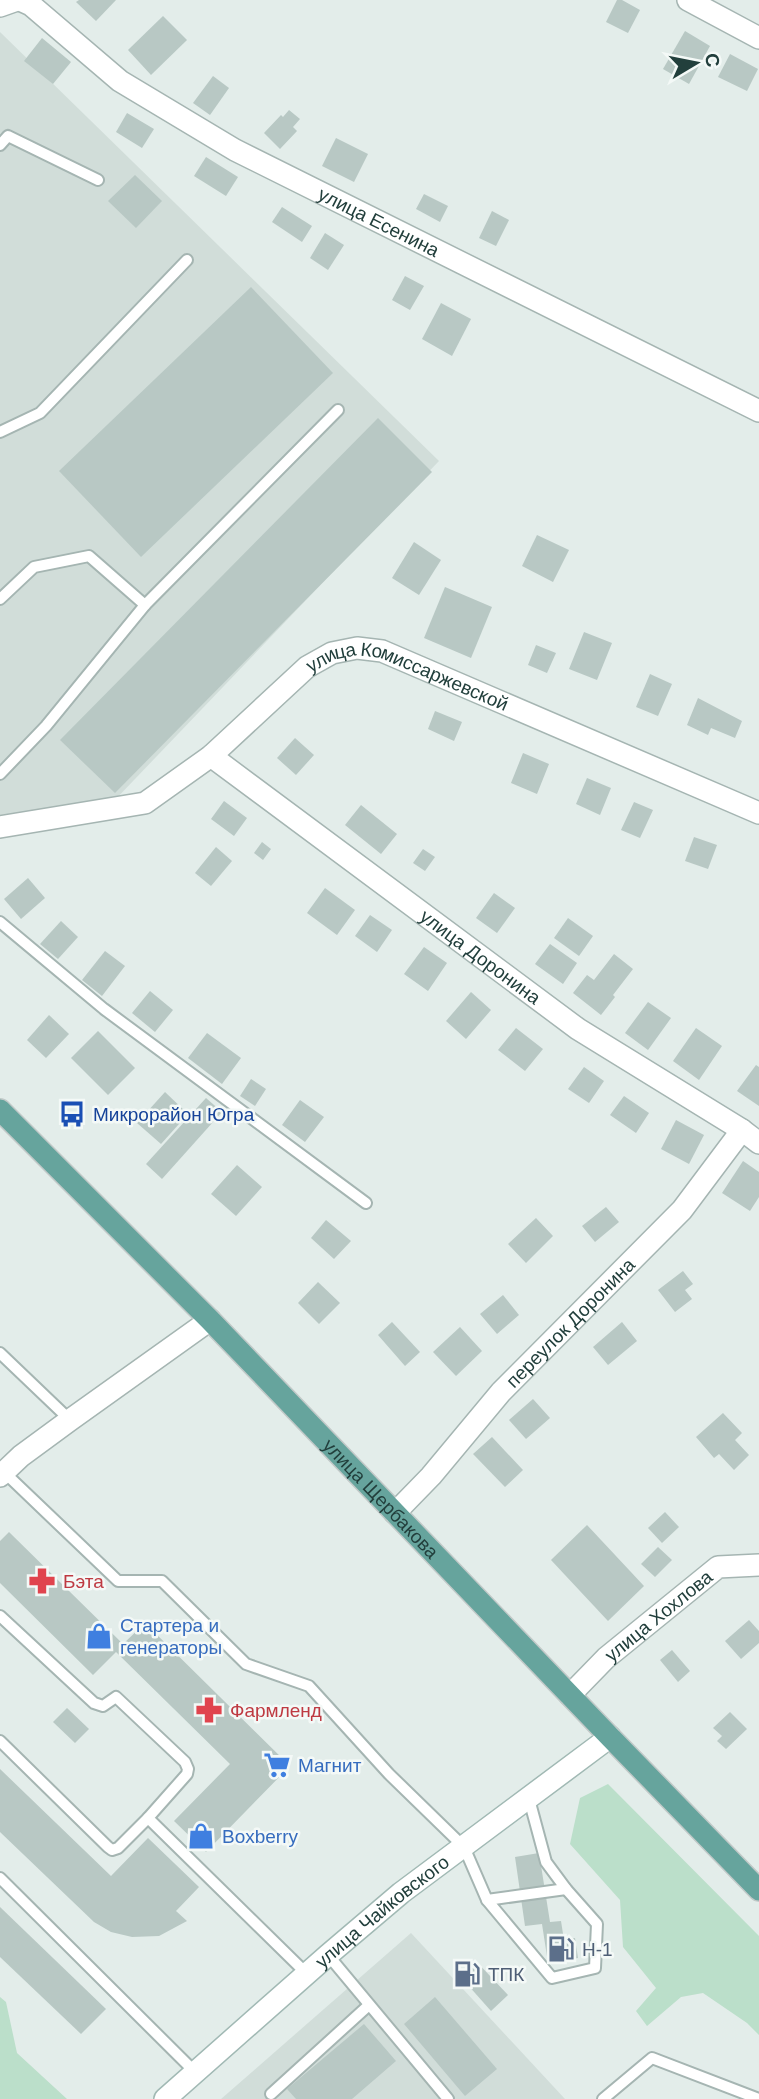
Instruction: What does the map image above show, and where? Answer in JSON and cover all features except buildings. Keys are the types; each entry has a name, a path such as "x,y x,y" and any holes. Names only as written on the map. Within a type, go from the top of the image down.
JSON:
{"main road":[{"name":"улица Щербакова","path":"0,1110 210,1320 759,1890"}],"street":[{"path":"0,6 19,0"},
{"name":"улица Есенина","path":"19,0 31,5 120,81 235,150 759,411"},
{"path":"688,0 759,38"},
{"name":"улица Комиссаржевской","path":"0,827 145,803 211,756 307,667 332,653 357,648 382,651 759,813"},
{"name":"улица Доронина","path":"211,756 578,1029 759,1143"},
{"name":"переулок Доронина","path":"395,1513 431,1476 501,1392 682,1210 742,1130"},
{"path":"2,1474 21,1456 210,1320"},
{"name":"улица Хохлова","path":"569,1695 606,1658 718,1567 759,1565"},
{"name":"улица Чайковского","path":"165,2099 401,1893 610,1737"}],"lane":[{"path":"0,145 8,136 98,180"},
{"path":"0,432 40,413 187,260"},
{"path":"0,774 46,726 145,606 338,410"},
{"path":"0,599 34,567 89,555 145,606"},
{"path":"0,922 104,1009 366,1203"},
{"path":"0,1353 70,1420"},
{"path":"2,1474 118,1581 162,1581 246,1664 309,1686 389,1774 464,1847 487,1899 552,1978 595,1968 597,1924 546,1862 529,1799"},
{"path":"0,1616 94,1703 103,1706 116,1697 185,1762 188,1769 187,1774 148,1818 118,1848 112,1850 0,1741"},
{"path":"148,1818 307,1974"},
{"path":"0,1878 195,2072"},
{"path":"487,1899 566,1889"},
{"path":"328,1955 448,2099"},
{"path":"270,2097 369,2005"},
{"path":"603,2099 652,2058 759,2099"}],"shaded area":[{"path":"0,32 439,461 113,802 0,820"},
{"path":"411,1933 565,2099 221,2099"}],"green space":[{"path":"608,1784 759,1936 759,2035 747,2023 703,1993 681,1997 647,2026 636,2011 656,1988 623,1947 620,1900 570,1844 580,1798"},
{"path":"0,1997 6,2002 17,2053 67,2099 0,2099"}],"place":[{"name":"Микрорайон Югра","path":"72,1114"},
{"name":"Бэта","path":"42,1581"},
{"name":"Стартера и генераторы","path":"99,1636"},
{"name":"Фармленд","path":"209,1710"},
{"name":"Магнит","path":"277,1765"},
{"name":"Boxberry","path":"201,1836"},
{"name":"Н-1","path":"561,1949"},
{"name":"ТПК","path":"467,1974"}]}
